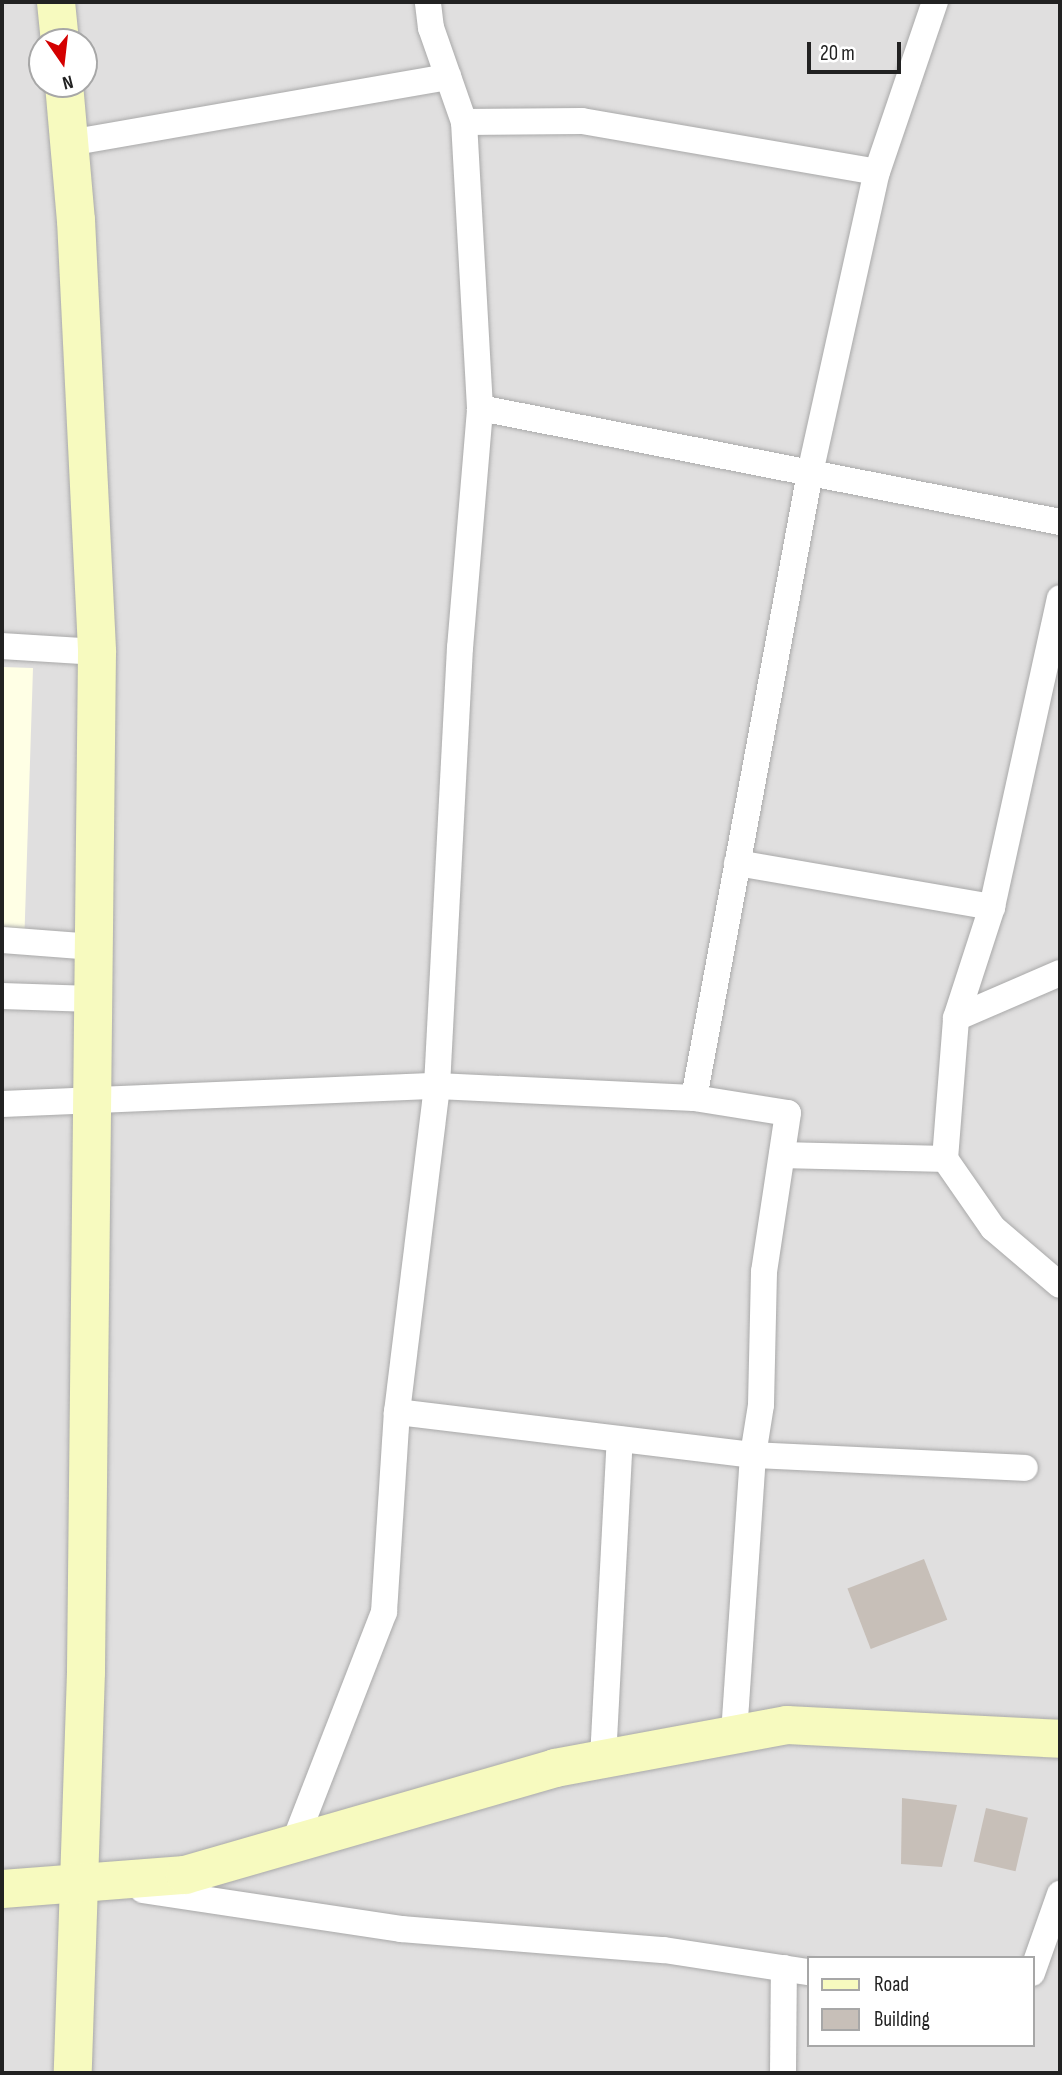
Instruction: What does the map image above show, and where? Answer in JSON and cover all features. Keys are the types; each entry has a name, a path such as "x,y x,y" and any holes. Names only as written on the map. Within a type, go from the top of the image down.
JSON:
{"main road":[{"path":"56,2 59,28"},
{"path":"65,98 97,652 86,1672 77,1880 73,2073"},
{"path":"2,1889 77,1880 185,1875 555,1768 787,1725 1060,1739"}],"street":[{"path":"294,1843 384,1612 397,1412 437,1086 460,648 480,408 464,122 430,28 428,2"},
{"path":"694,1098 810,473 877,172 935,2"},
{"path":"69,143 448,77"},
{"path":"464,122 582,121 877,172"},
{"path":"480,408 1060,522"},
{"path":"1060,598 992,907 956,1018 945,1159 993,1228 1060,1285"},
{"path":"2,646 97,652"},
{"path":"737,863 992,907"},
{"path":"2,940 94,947"},
{"path":"956,1018 1060,973"},
{"path":"2,996 93,999"},
{"path":"2,1104 92,1098 437,1086 694,1098 788,1114 764,1272 761,1405 752,1455 734,1735"},
{"path":"782,1155 945,1159"},
{"path":"397,1412 752,1455 1025,1468"},
{"path":"603,1759 620,1439"},
{"path":"77,1880 401,1929 664,1950 796,1970 783,2073"},
{"path":"1034,1967 1060,1894"}],"shaded area":[{"path":"2,2 1060,2 1060,2073 2,2073"},
{"path":"2,667 33,668 24,948 2,949"}],"building":[{"path":"924,1559 947,1620 871,1649 847,1588"},
{"path":"902,1798 957,1805 942,1867 901,1864"},
{"path":"986,1808 1028,1818 1016,1871 974,1862"}]}
